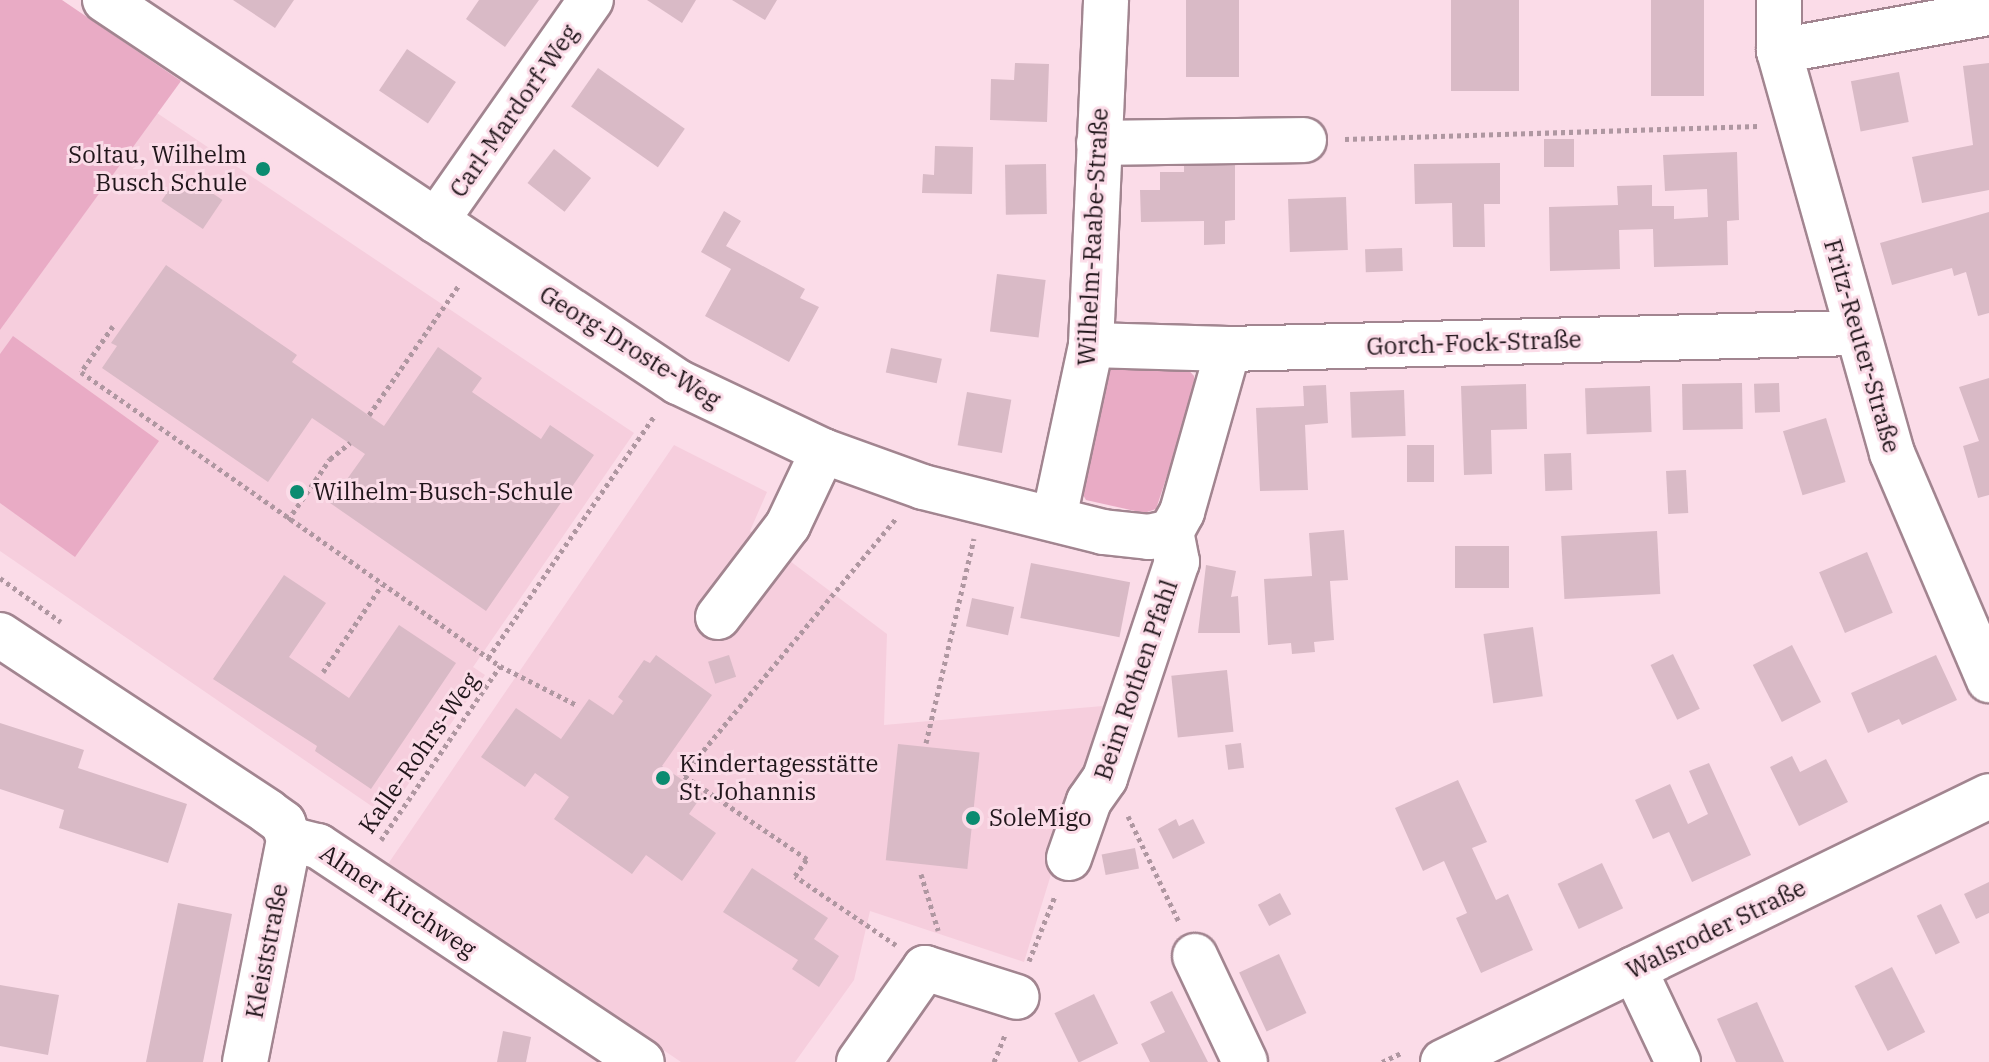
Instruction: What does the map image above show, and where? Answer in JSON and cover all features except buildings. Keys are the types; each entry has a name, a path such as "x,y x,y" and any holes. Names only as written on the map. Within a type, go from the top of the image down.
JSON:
{"street":[{"name":"Georg-Droste-Weg","path":"105,0 678,382 823,451 923,487 1134,536 1171,532"},
{"name":"Carl-Mardorf-Weg","path":"436,221 591,0"},
{"name":"Wilhelm-Raabe-Straße","path":"1054,518 1091,345 1106,0"},
{"name":"Fritz-Reuter-Straße","path":"1779,0 1779,51 1892,453 1989,680"},
{"path":"1779,51 1989,13"},
{"path":"1099,143 1304,140"},
{"name":"Gorch-Fock-Straße","path":"1091,345 1228,349 1856,333"},
{"path":"1171,532 1182,512 1228,349"},
{"path":"718,617 788,525 823,451"},
{"name":"Beim Rothen Pfahl","path":"1069,858 1089,801 1105,778 1177,562 1171,532"},
{"name":"Almer Kirchweg","path":"0,635 268,812 283,823 289,839 318,846 642,1062"},
{"name":"Walsroder Straße","path":"1443,1062 1989,796"},
{"name":"Kleiststraße","path":"245,1062 289,839"},
{"path":"1195,956 1245,1062"},
{"path":"859,1062 925,968 1023,978"},
{"path":"1634,969 1678,1062"}],"path":[{"path":"1304,140 1800,124"},
{"path":"369,415 482,252"},
{"path":"113,326 81,372 488,658"},
{"name":"Kalle-Rohrs-Weg","path":"359,872 500,666 488,658 678,382"},
{"path":"288,520 330,459 350,443"},
{"path":"867,924 795,876 807,859 683,775 923,487"},
{"path":"926,743 983,503"},
{"path":"323,672 382,585"},
{"path":"500,666 577,705"},
{"path":"1105,778 1195,956"},
{"path":"1023,978 1069,858"},
{"path":"921,874 940,934"}],"shaded area":[{"path":"0,0 62,0 181,81 0,330"},
{"name":"Wilhelm-Busch-Schule","path":"157,113 634,433 473,667 485,675 386,816 0,551 0,330"},
{"path":"13,336 159,441 75,557 0,503 0,354"},
{"path":"1185,366 1194,376 1195,391 1156,509 1144,513 1086,500 1080,490 1103,375 1111,367"},
{"name":"Kindertagesstätte St. Johannis","path":"674,445 767,492 750,531 887,634 884,725 1103,706 1024,962 870,911 854,980 795,1062 681,1062 388,864"}],"place":[{"name":"Soltau, Wilhelm Busch Schule","path":"263,169"},
{"name":"Wilhelm-Busch-Schule","path":"297,492"},
{"name":"Kindertagesstätte St. Johannis","path":"663,778"},
{"name":"SoleMigo","path":"973,818"}]}
